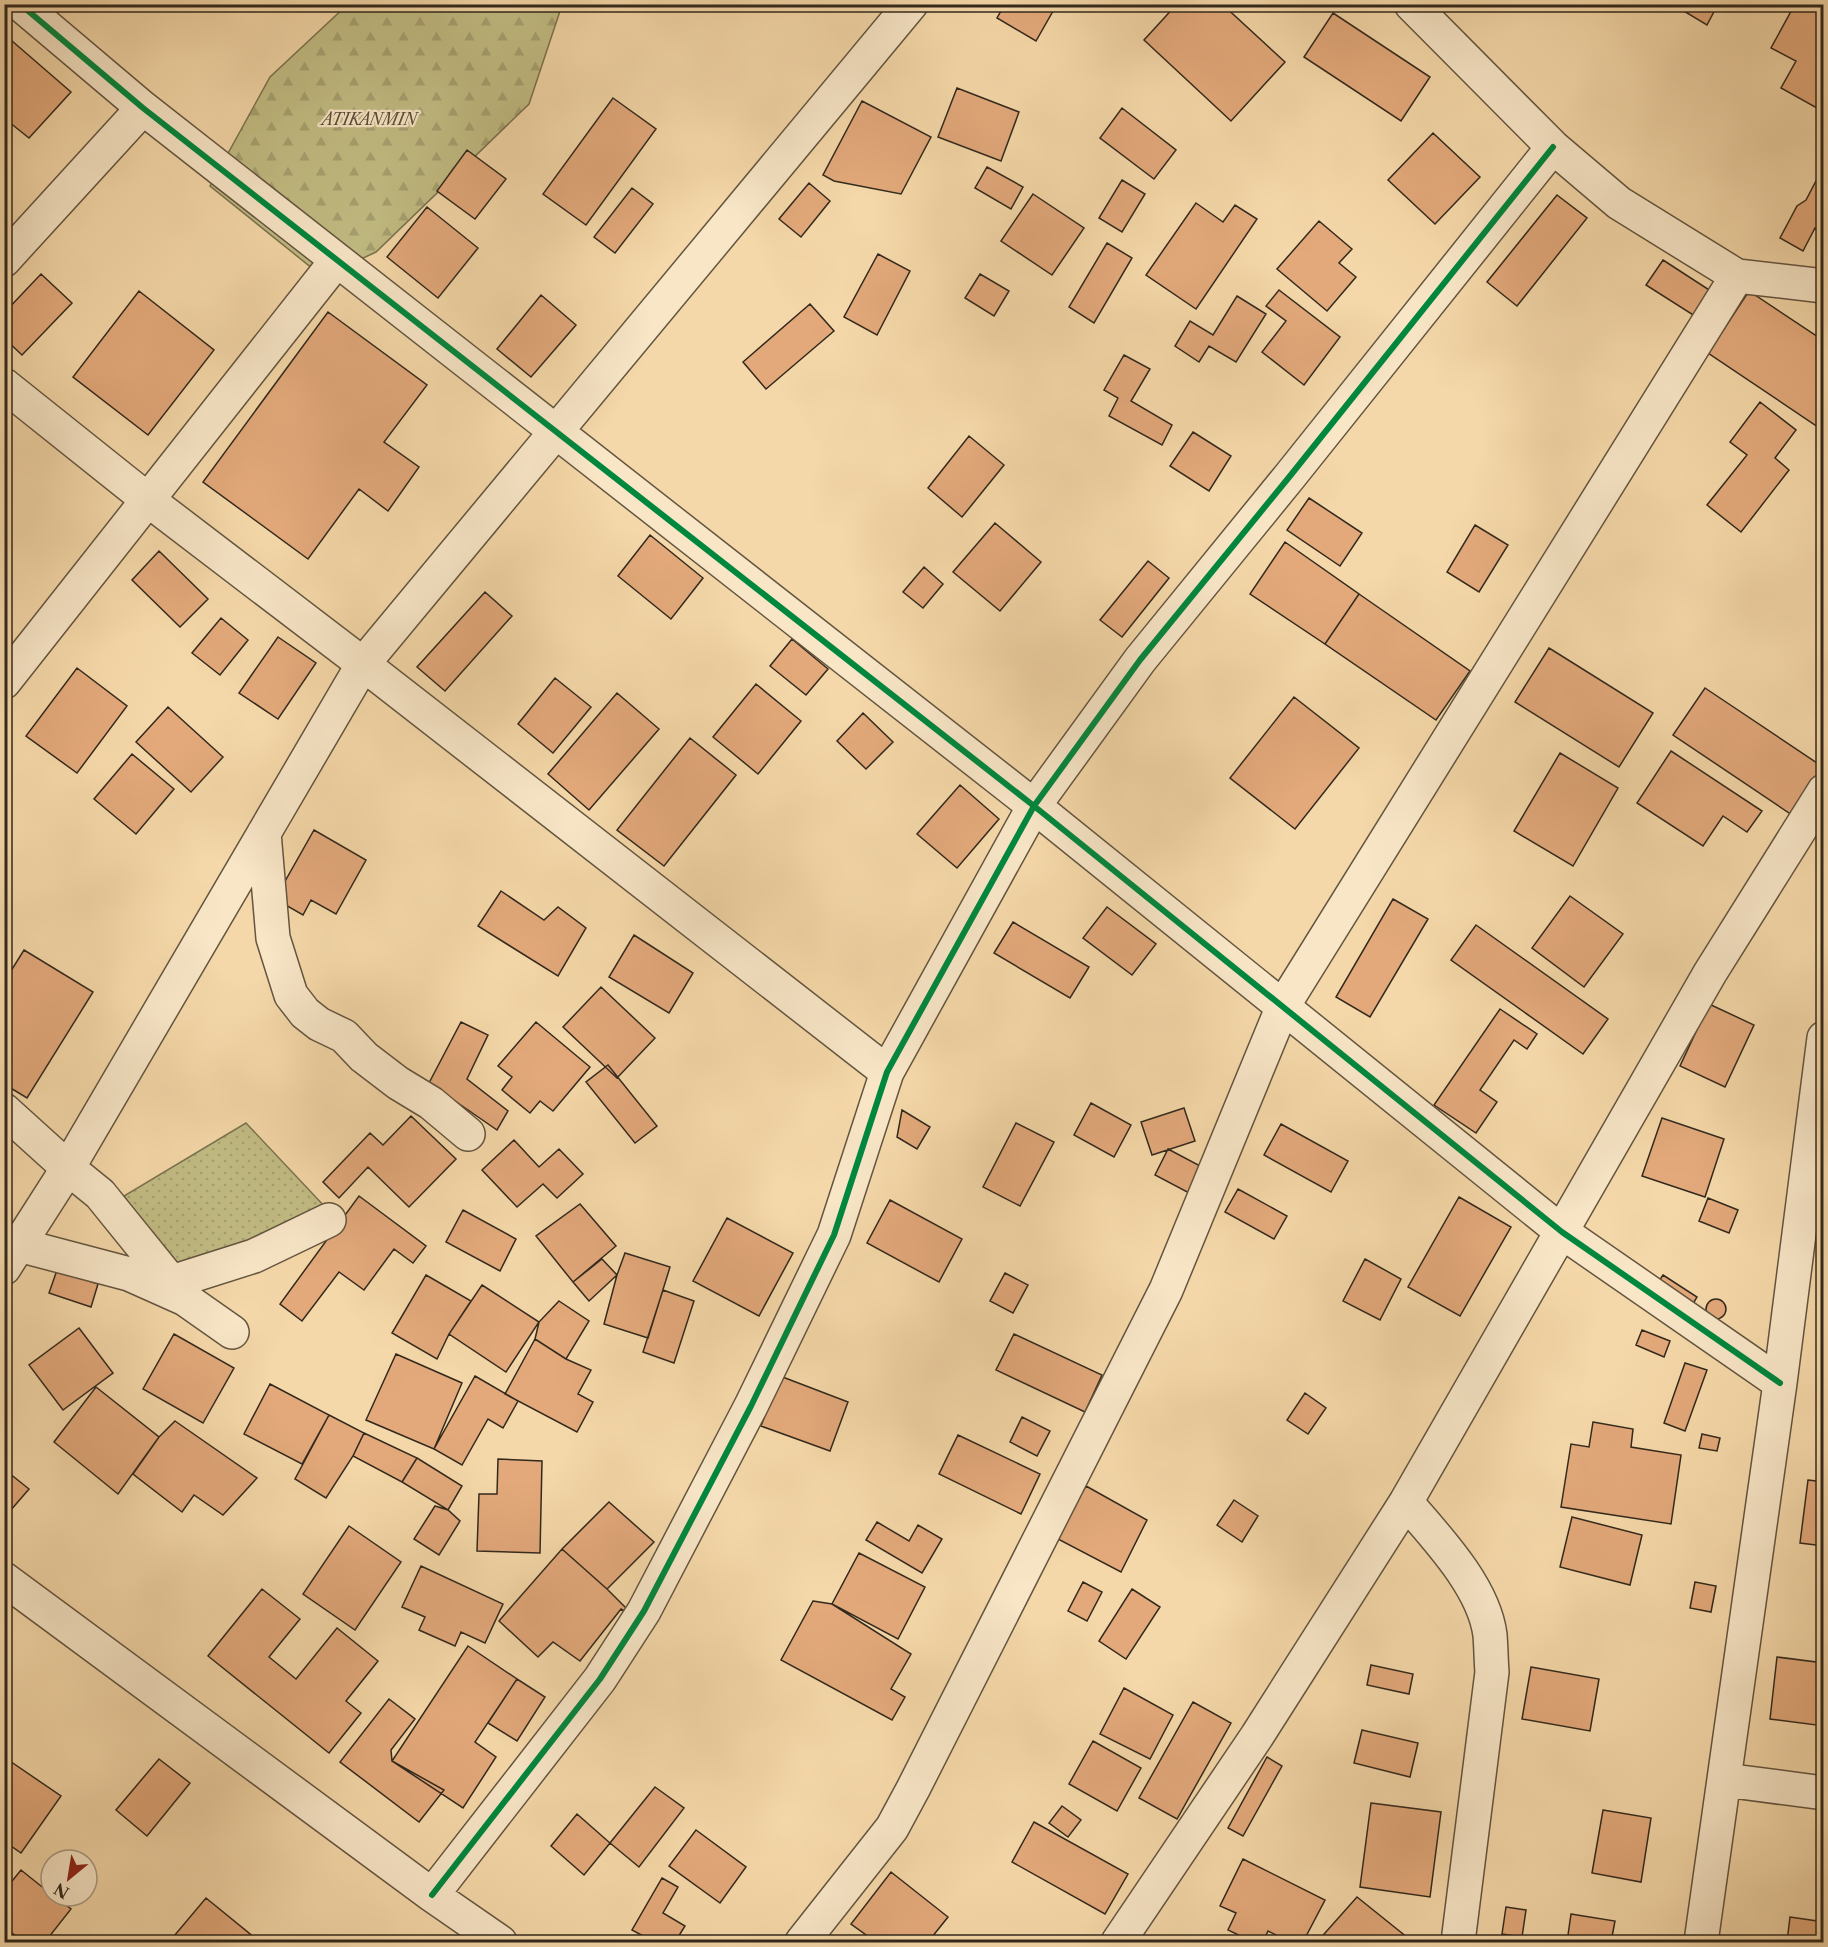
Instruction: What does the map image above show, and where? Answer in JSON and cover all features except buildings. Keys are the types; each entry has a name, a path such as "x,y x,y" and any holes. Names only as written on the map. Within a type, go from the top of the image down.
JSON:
{"street":[{"path":"20,4 143,108 1034,807 1562,1232 1780,1383"},
{"path":"329,1220 178,1290 129,1274 12,1256 68,1168 363,664 912,4"},
{"path":"1411,4 1553,147 1619,204 1737,276 1824,286"},
{"path":"4,260 143,108"},
{"path":"432,1895 600,1680 644,1611 751,1406 834,1234 886,1072 1034,807 1140,660 1553,147"},
{"path":"4,682 337,260"},
{"path":"802,1942 892,1828 913,1789 1166,1290 1283,1006 1737,276"},
{"path":"4,385 148,500 363,664 886,1072"},
{"path":"1118,1942 1257,1736 1406,1502 1710,973 1824,791"},
{"path":"264,833 273,938 291,994 305,1013 319,1024 344,1036 364,1057 398,1083 431,1103 468,1134"},
{"path":"1701,1942 1780,1383 1824,1038"},
{"path":"4,1110 100,1194 178,1290 232,1332"},
{"path":"1406,1502 1442,1543 1476,1591 1490,1633 1492,1672 1458,1942"},
{"path":"4,1580 432,1895 500,1942"},
{"path":"1725,1780 1824,1793"}],"green space":[{"name":"ATIKANMIN","path":"347,5 562,5 529,104 376,252 323,277 210,186 270,77"},
{"path":"246,1123 343,1226 182,1289 124,1196"}],"cycle path":[{"path":"20,4 143,108 1034,806 1562,1232 1780,1383"},
{"path":"432,1895 600,1679 644,1611 751,1406 834,1235 887,1072 1034,806 1140,660 1553,147"}]}
